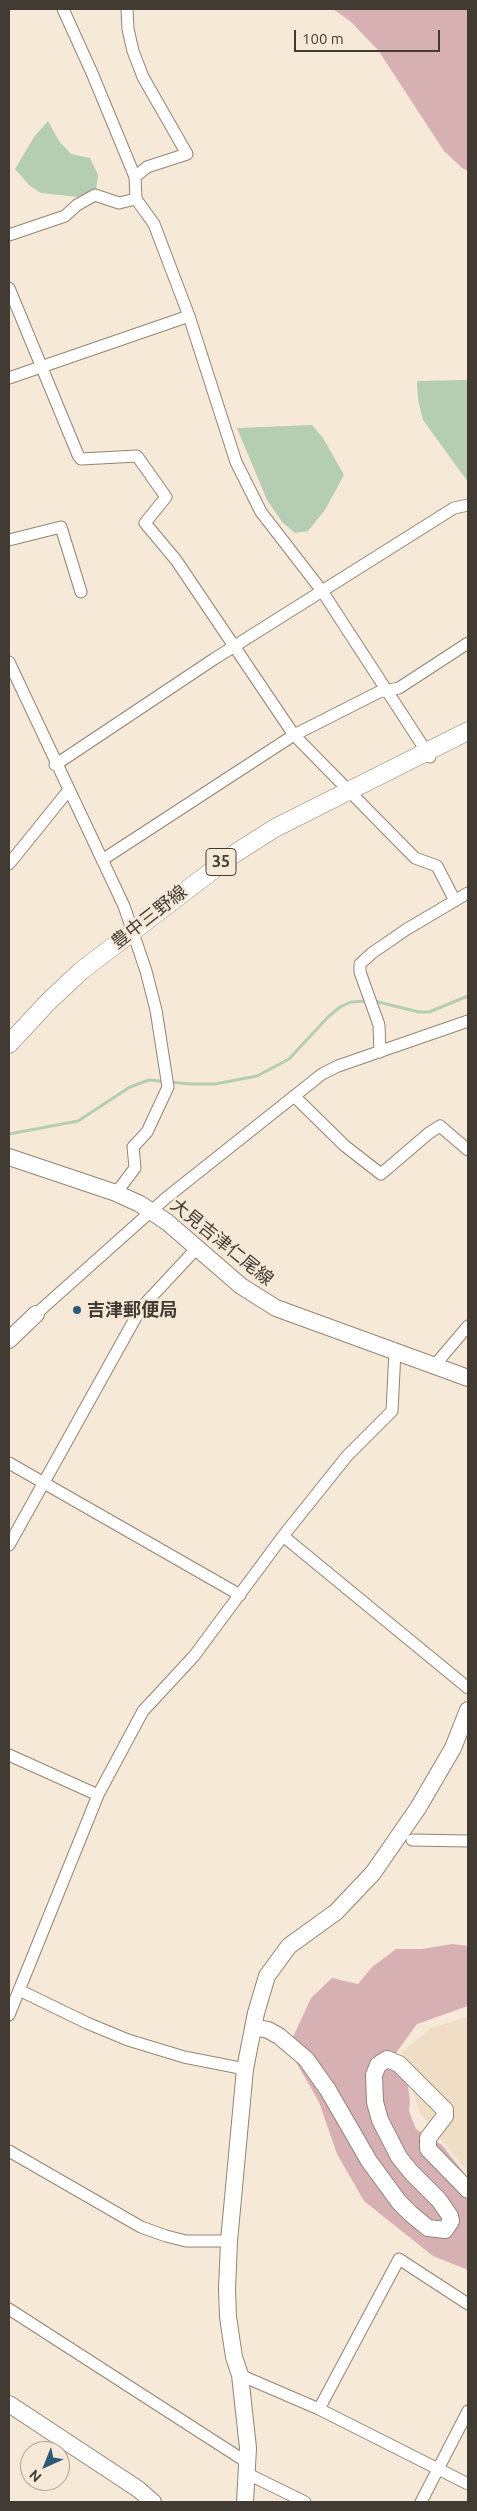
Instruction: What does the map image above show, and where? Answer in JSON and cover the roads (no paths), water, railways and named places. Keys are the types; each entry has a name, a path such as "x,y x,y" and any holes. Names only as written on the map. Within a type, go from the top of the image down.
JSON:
{"main road":[{"name":"豊中三野線","path":"9,1044 62,987 133,930 234,854 275,828 348,791 429,755 468,731"}],"street":[{"path":"63,9 135,177 136,199 154,224 189,316 236,462 261,512 323,592 429,755"},
{"path":"127,9 128,29 133,51 143,77 187,154 147,167 135,177"},
{"path":"9,235 65,216 77,205 95,195 119,203 136,199"},
{"path":"9,288 78,455 81,458 137,456 166,497 145,523 176,560 294,735 415,858 438,866 455,901"},
{"path":"9,378 189,316"},
{"path":"56,764 234,647 454,508 468,505"},
{"path":"9,540 61,527 81,592"},
{"path":"102,860 294,735 387,690 399,688 468,643"},
{"path":"9,662 133,930 156,1010 168,1087 147,1132 133,1147 135,1168 116,1194"},
{"path":"9,864 68,791"},
{"path":"380,1052 379,1025 360,972 360,964 372,953 407,929 468,893"},
{"path":"9,1340 152,1211 322,1074 468,1021"},
{"path":"294,1096 345,1146 381,1174 428,1133 440,1126 468,1150"},
{"name":"大見吉津仁尾線","path":"9,1157 116,1194 152,1211 241,1286 276,1308 468,1378"},
{"path":"9,1545 141,1308 197,1248"},
{"path":"434,1366 468,1326"},
{"path":"9,2015 98,1795 143,1711 194,1656 283,1536 348,1456 392,1411 395,1351"},
{"path":"9,1464 240,1595"},
{"path":"283,1536 468,1688"},
{"path":"245,2502 248,2468 240,2375 234,2357 228,2317 229,2241 245,2069 253,2028 267,1976 288,1946 336,1912 373,1873 418,1808 449,1756 468,1710"},
{"path":"9,1755 98,1795"},
{"path":"412,1840 468,1841"},
{"path":"19,1990 87,2023 128,2040 184,2057 245,2069"},
{"path":"253,2028 268,2030 279,2036 306,2059 328,2090 369,2161 399,2202 410,2214 428,2228 444,2230 451,2221 450,2216 439,2200 399,2157 380,2120 375,2102 374,2075 378,2064 387,2059 400,2064 445,2110 445,2116 428,2138 428,2149 468,2190"},
{"path":"9,2151 149,2230 186,2241 229,2241"},
{"path":"319,2409 399,2260 468,2304"},
{"path":"9,2310 248,2468 305,2502"},
{"path":"240,2375 319,2409 468,2484"},
{"path":"9,2404 138,2489 153,2502"},
{"path":"421,2502 437,2468 468,2412"}],"waterway":[{"path":"374,1001 419,1012 429,1012 468,996"},
{"path":"9,1134 78,1121 130,1087 149,1080 190,1084 215,1084 257,1076 289,1059 328,1017 340,1007 351,1002 367,1001"}],"place":[{"name":"吉津郵便局","path":"77,1310"}]}
